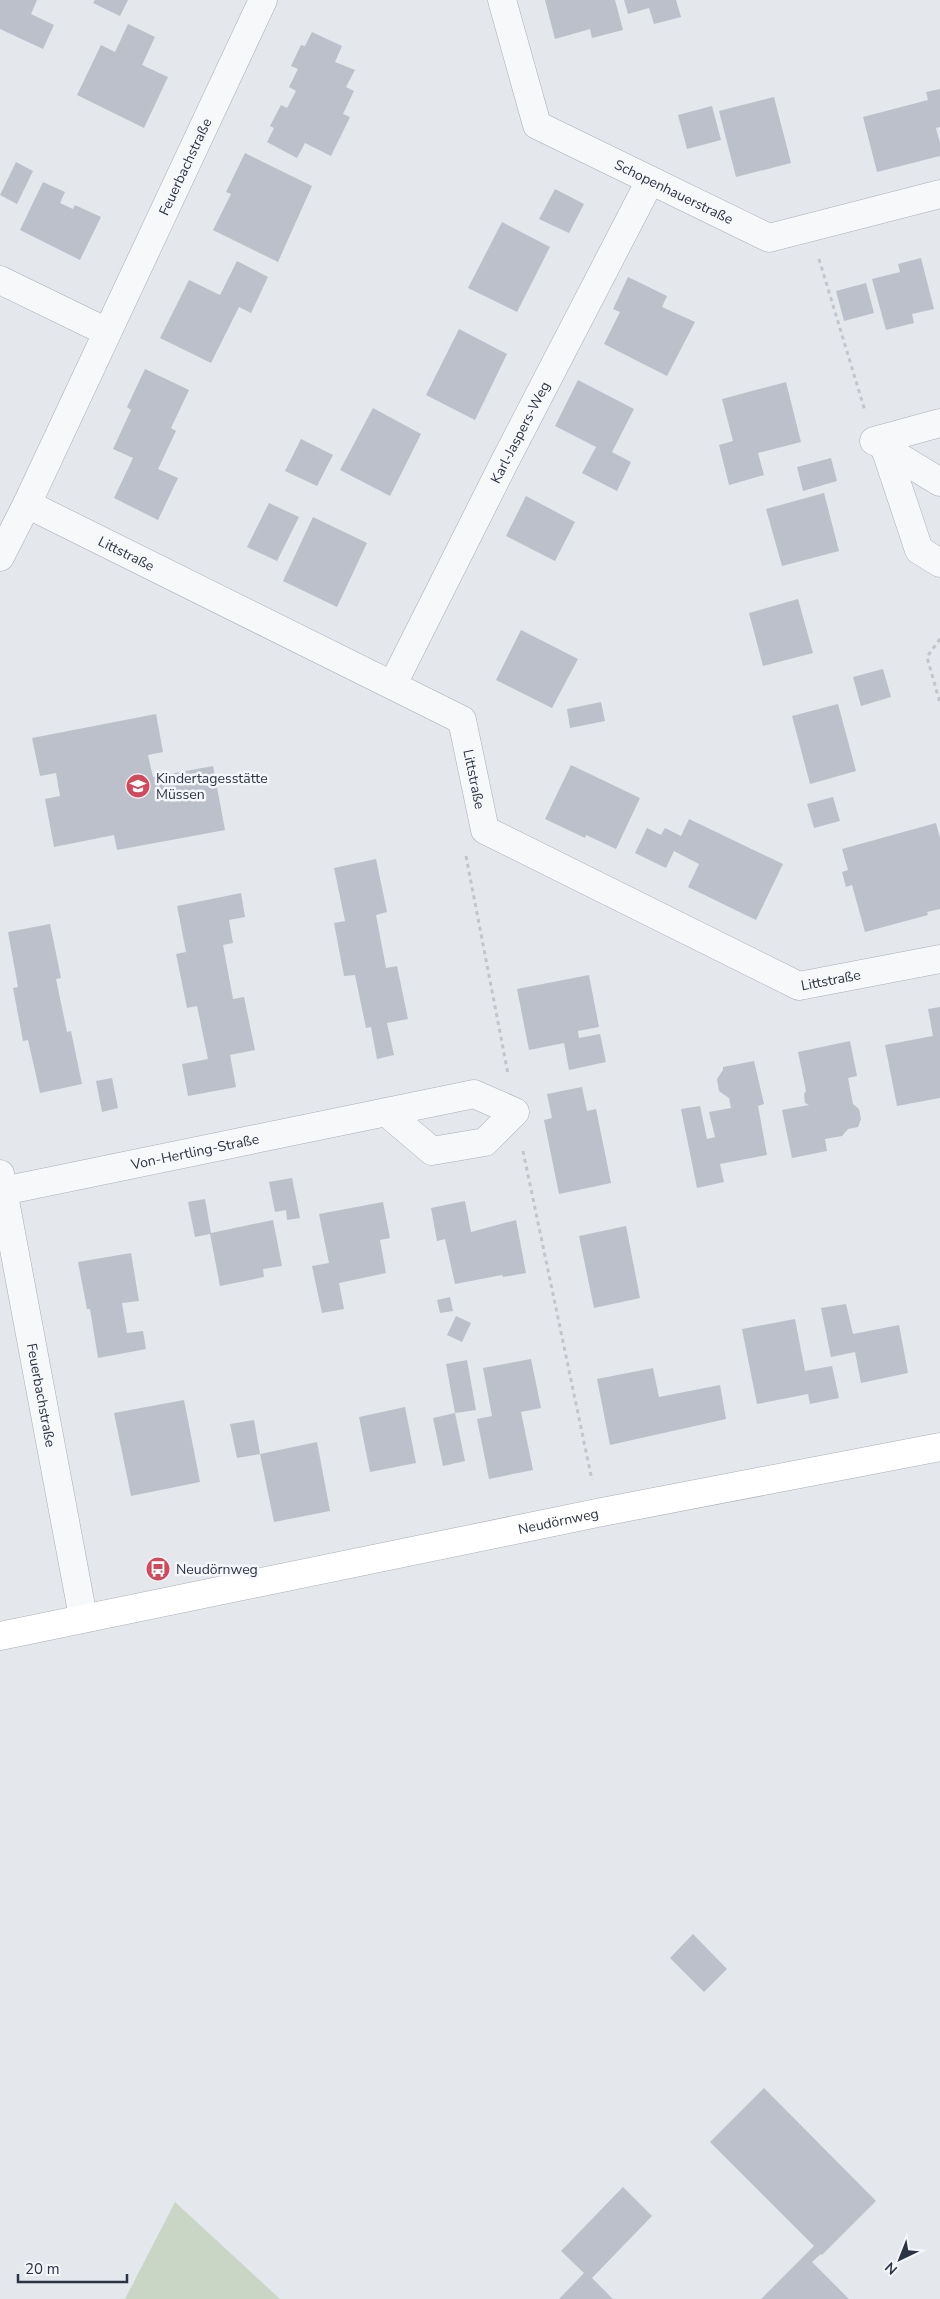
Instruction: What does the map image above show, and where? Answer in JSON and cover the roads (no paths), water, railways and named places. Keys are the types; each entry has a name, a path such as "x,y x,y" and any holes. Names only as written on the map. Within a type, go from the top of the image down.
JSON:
{"street":[{"name":"Feuerbachstraße","path":"0,557 27,504 263,0"},
{"name":"Schopenhauerstraße","path":"502,0 537,125 769,238 940,194"},
{"name":"Karl-Jaspers-Weg","path":"393,684 504,463 650,181"},
{"path":"0,280 107,332"},
{"path":"880,443 940,422"},
{"path":"880,443 940,482"},
{"path":"880,443 919,550 940,562"},
{"name":"Littstraße","path":"27,504 393,684 462,720 485,830 799,986 940,958"},
{"name":"Von-Hertling-Straße","path":"2,1183 474,1094 515,1112 485,1142 432,1151 386,1112"},
{"name":"Feuerbachstraße","path":"2,1183 83,1617"},
{"name":"Neudörnweg","path":"0,1636 83,1617 597,1513 940,1447"}],"place":[{"name":"Kindertagesstätte Müssen","path":"138,786"},
{"name":"Neudörnweg","path":"158,1569"}]}
